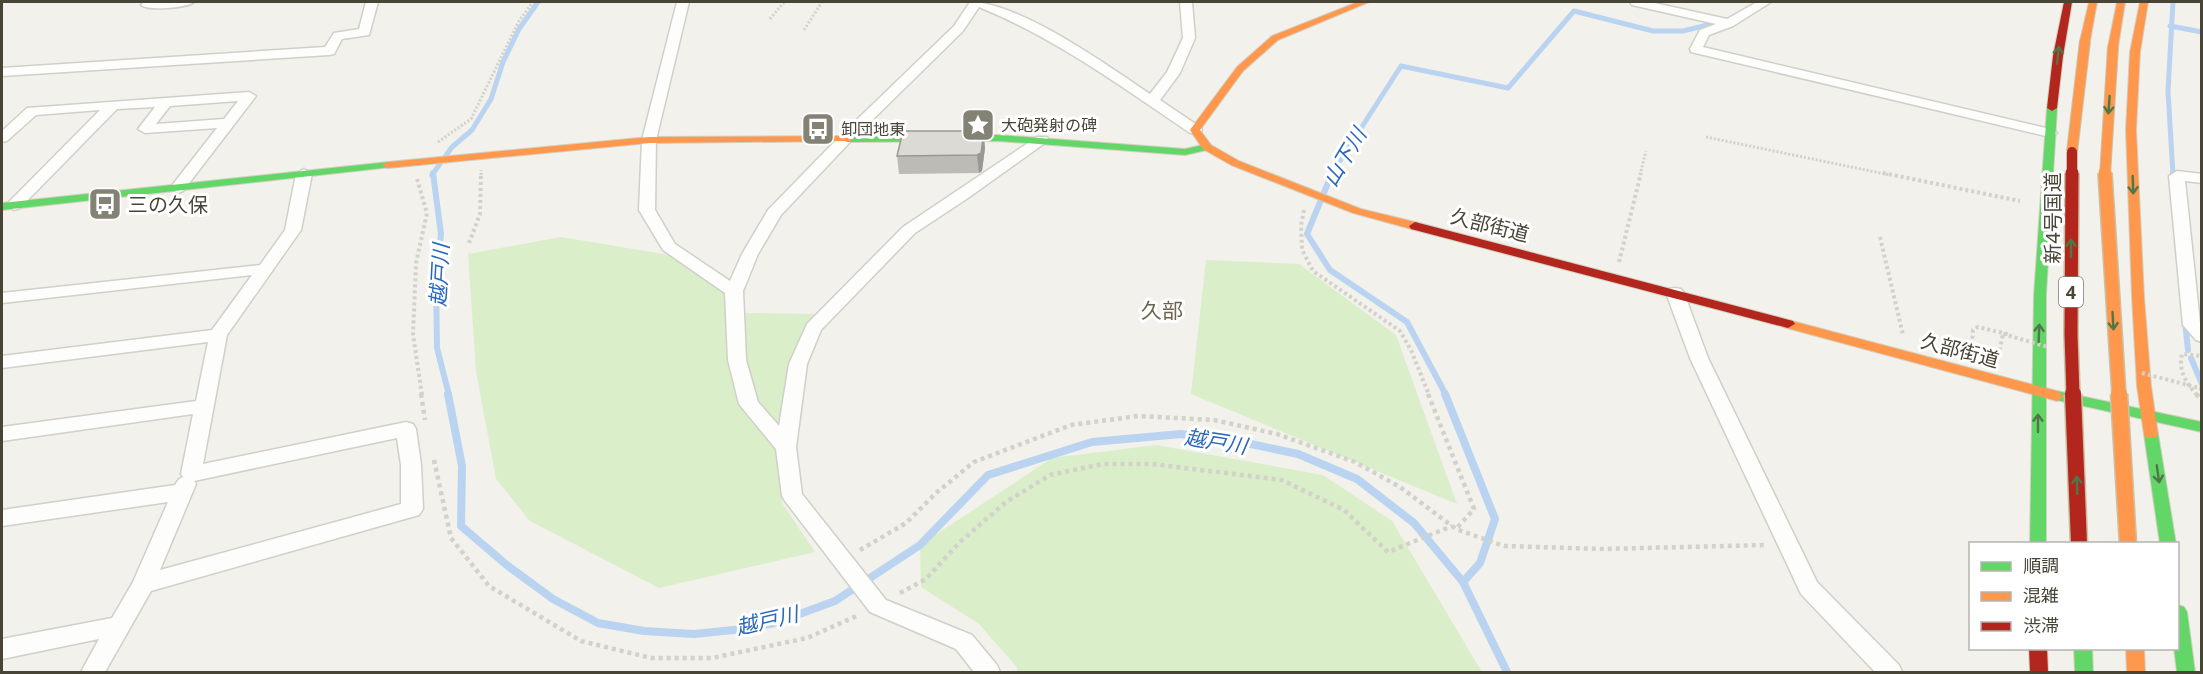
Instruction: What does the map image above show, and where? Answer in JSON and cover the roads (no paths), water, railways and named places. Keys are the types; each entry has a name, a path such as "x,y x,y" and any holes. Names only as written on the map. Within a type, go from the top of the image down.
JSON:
{"main road":[{"path":"1195,130 1240,69 1275,38 1365,2"},
{"path":"2038,542 2037,392 2043,206 2060,36 2068,2"},
{"name":"新4号国道","path":"2079,542 2071,335 2071,160 2085,41 2093,2"},
{"name":"4","path":"2121,2 2113,47 2105,170 2128,542"},
{"path":"2144,2 2135,52 2131,130 2142,364 2168,542"},
{"name":"久部街道","path":"1195,130 1207,147 1234,164 1357,211 1615,277 2037,392 2202,427"},
{"path":"8,206 426,160 649,140 847,137 1042,140 1175,152 1207,147"},
{"path":"2179,620 2186,672"},
{"path":"2038,650 2039,672"},
{"path":"2083,650 2084,672"},
{"path":"2135,650 2136,672"}],"street":[{"path":"151,2 147,5 188,2"},
{"path":"2,72 329,51 338,36 365,32 372,2"},
{"path":"683,2 649,140 647,210 669,247 734,291"},
{"path":"786,447 749,404 737,360 734,291 750,254 774,213 847,137 959,28 976,2"},
{"name":"久部街道","path":"976,2 1011,16 1065,44 1153,100 1195,130"},
{"path":"1153,100 1173,73 1189,38 1186,2"},
{"path":"1636,2 1729,23"},
{"path":"1765,2 1729,23 1704,33 1696,49 2050,133"},
{"path":"2,138 32,111 249,96 178,188"},
{"path":"166,102 145,129 228,123"},
{"path":"8,206 113,105"},
{"path":"988,672 964,642 878,606 792,496 786,447 798,364 813,328 909,230 1042,140"},
{"path":"93,672 142,584 187,483 218,335 293,230 303,174"},
{"path":"2202,179 2177,176 2192,325 2202,336"},
{"path":"2,298 265,269"},
{"path":"1675,293 1699,358 1809,588 1890,672"},
{"path":"2,362 218,335"},
{"path":"2,434 203,406"},
{"path":"2,518 187,483 406,429 411,465 412,509 142,584"},
{"path":"2,649 119,626"}],"waterway":[{"name":"越戸川","path":"433,174 452,147 472,130 491,99 503,62 519,29 538,2"},
{"path":"2172,26 2173,2"},
{"name":"山下川","path":"1331,174 1401,66 1508,88 1574,11 1653,31 1683,31 1720,22"},
{"path":"2172,26 2202,32"},
{"path":"2172,26 2168,91 2173,175"},
{"name":"越戸川","path":"433,174 441,234 436,281 437,348 449,395"},
{"name":"山下川","path":"1331,174 1307,234 1330,270 1407,322 1446,395"},
{"path":"2173,175 2173,182"},
{"path":"2185,321 2188,350"},
{"path":"2191,358 2202,384"},
{"name":"越戸川","path":"448,394 462,466 461,526 508,566 553,599 598,623 644,631 694,634 775,623 835,601 920,545 988,475 1092,442 1181,434 1246,443 1298,454 1357,479 1414,523 1463,582"},
{"name":"山下川","path":"1445,394 1495,519 1480,563 1463,582"},
{"name":"越戸川","path":"1463,582 1507,672"}],"place":[{"name":"大砲発射の碑","path":"978,125"},
{"name":"卸団地東","path":"818,129"},
{"name":"三の久保","path":"105,204"}],"district":[{"name":"久部","path":"1162,310"}]}
